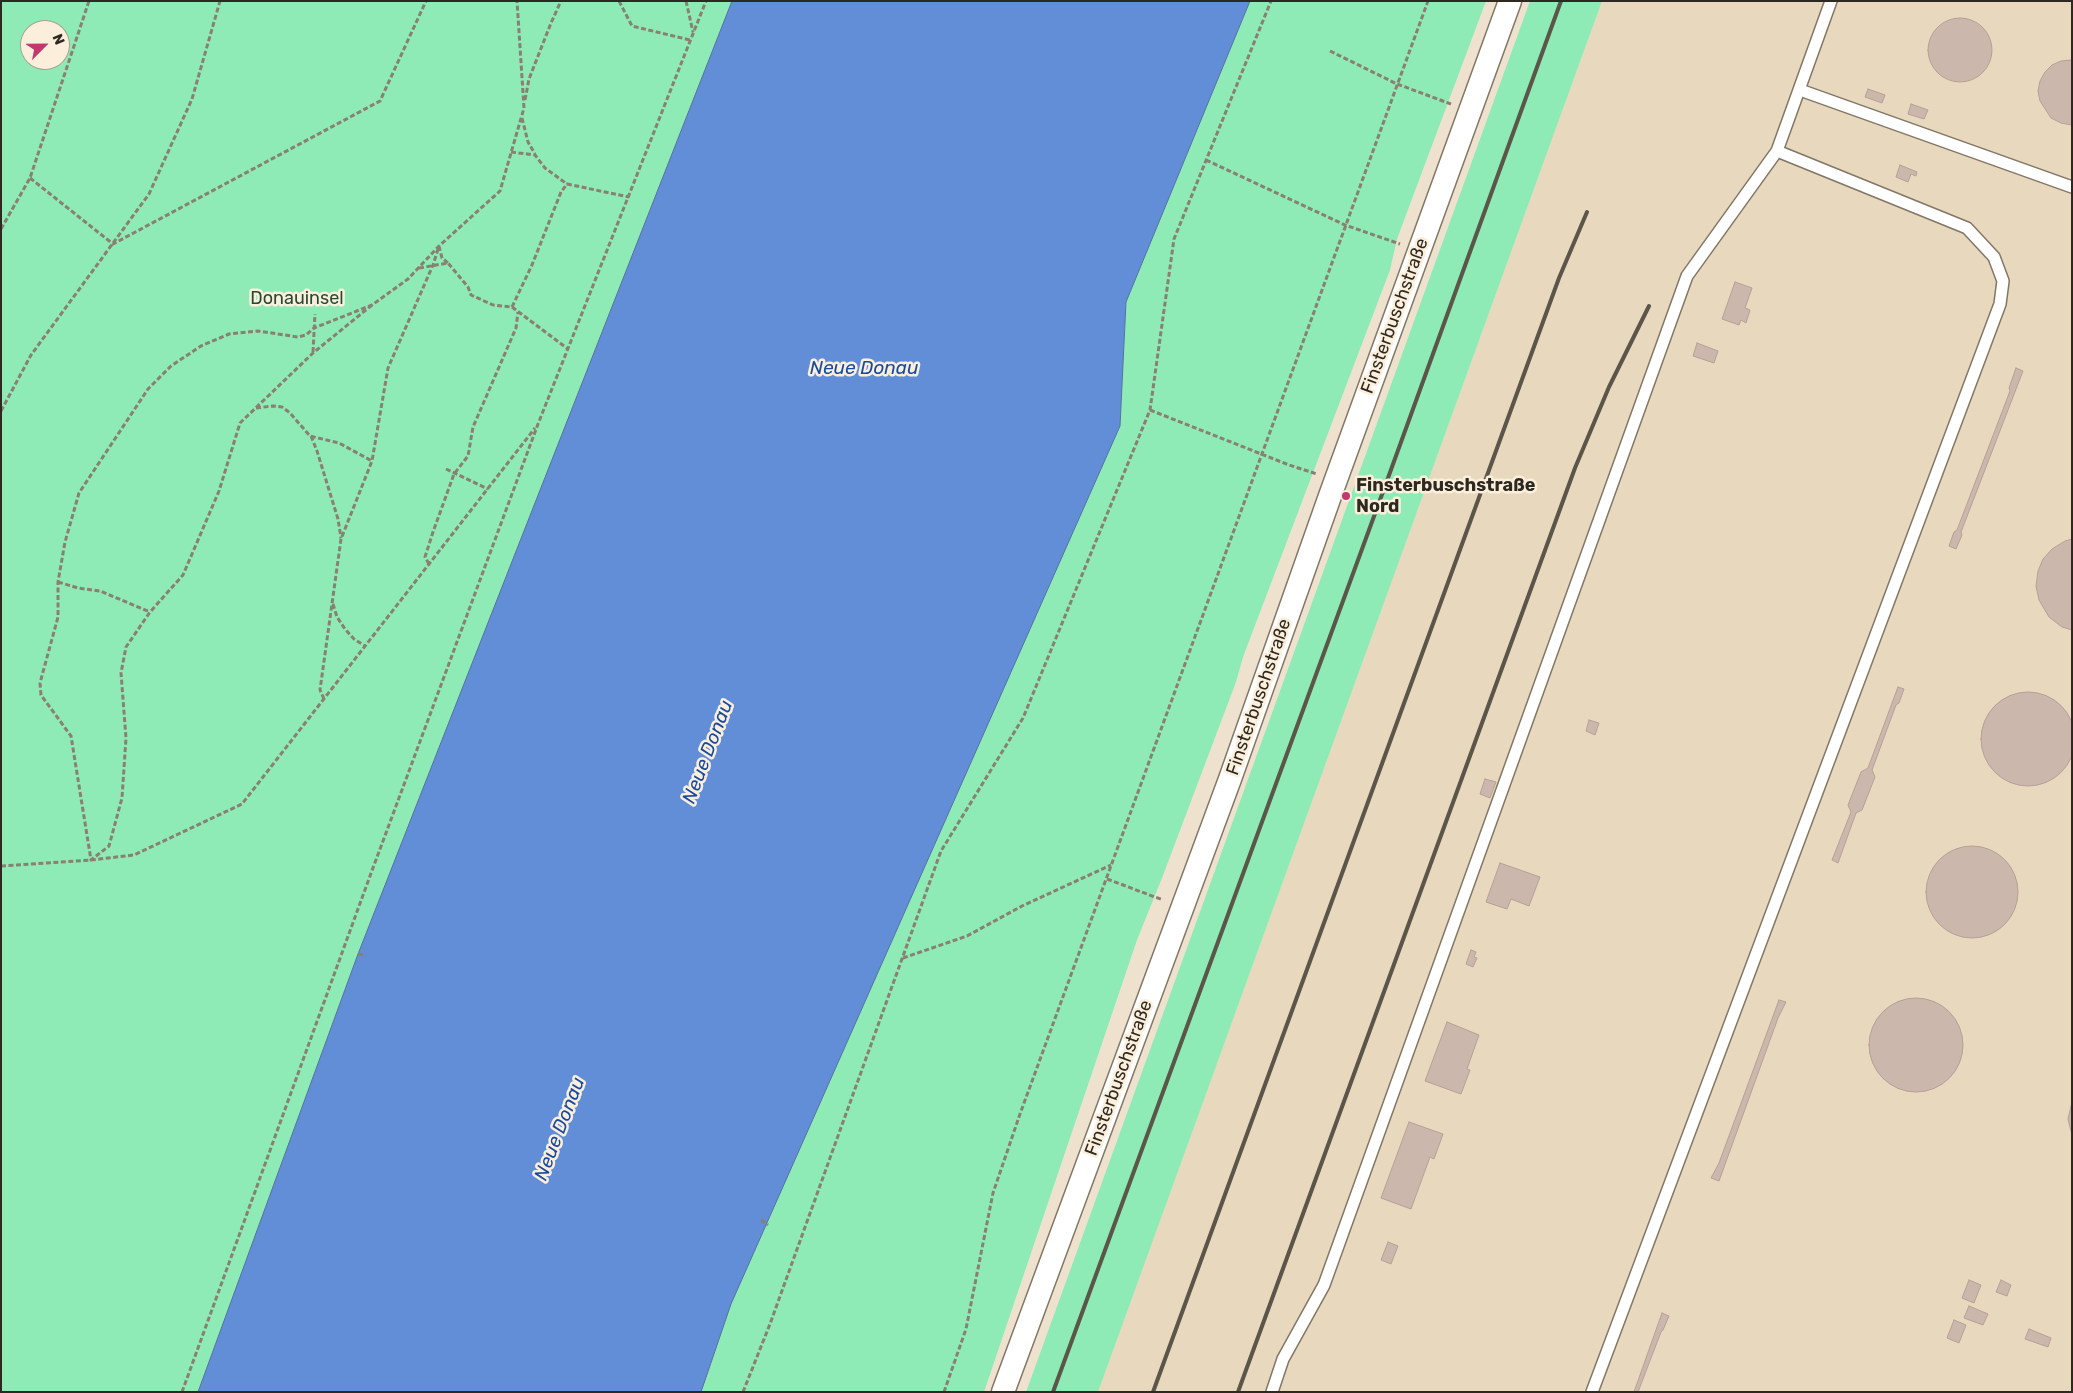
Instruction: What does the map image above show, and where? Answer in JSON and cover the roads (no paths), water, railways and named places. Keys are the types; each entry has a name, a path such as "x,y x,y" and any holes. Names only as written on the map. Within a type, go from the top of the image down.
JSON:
{"street":[{"name":"Finsterbuschstraße","path":"1003,1392 1230,779 1330,496 1510,1"}],"lane":[{"path":"1272,1392 1283,1359 1324,1285 1687,276 1777,151 1831,1"},
{"path":"1800,90 2072,187"},
{"path":"1592,1392 2000,304 2003,282 1994,258 1967,228 1777,151"}],"water":[{"name":"Neue Donau","path":"732,1 1250,1 1126,302 1120,426 731,1304 701,1392 198,1392 358,954"}],"railway":[{"path":"1053,1392 1561,1"},
{"path":"1153,1392 1559,278 1587,212"},
{"path":"1238,1392 1575,468 1609,387 1649,306"}],"place":[{"name":"Finsterbuschstraße Nord","path":"1346,496"}],"park label":[{"name":"Donauinsel","path":"297,299"}]}
